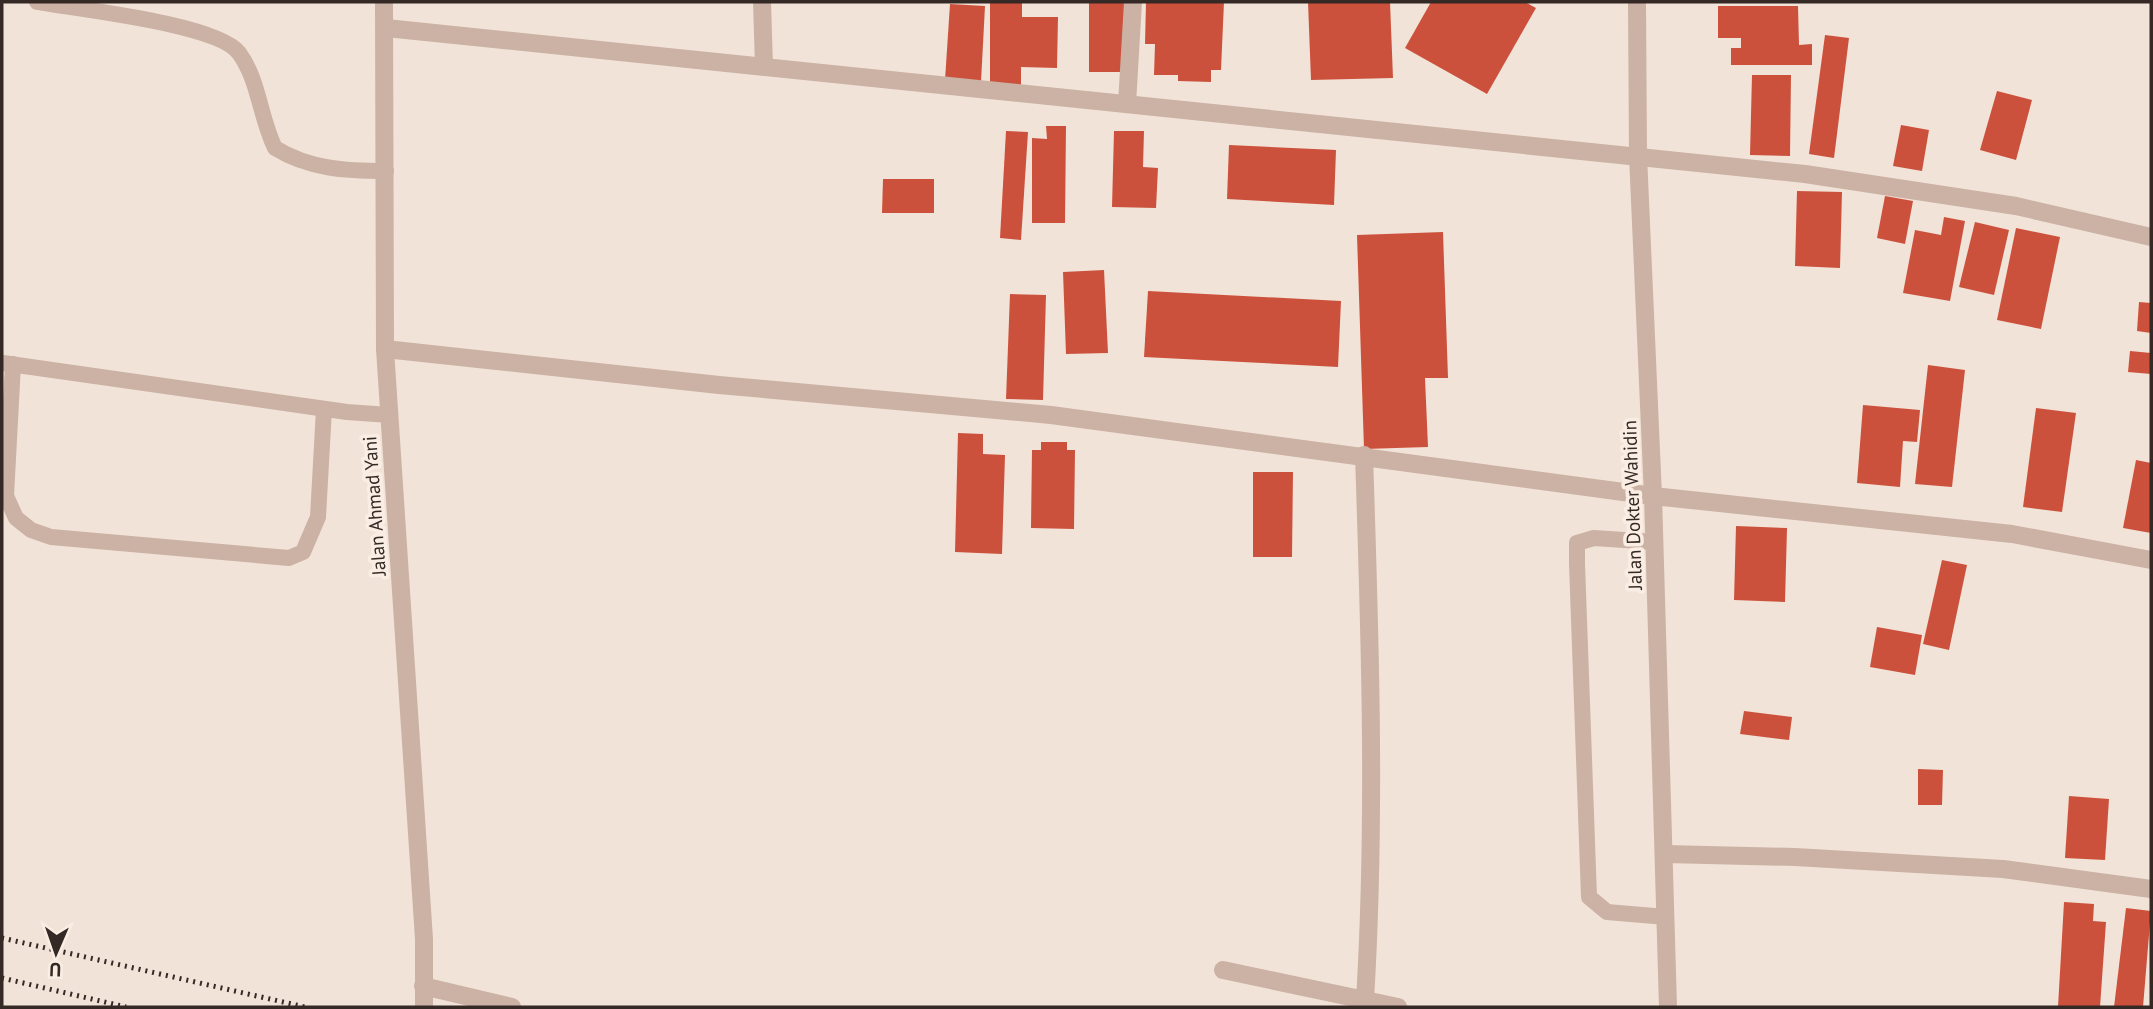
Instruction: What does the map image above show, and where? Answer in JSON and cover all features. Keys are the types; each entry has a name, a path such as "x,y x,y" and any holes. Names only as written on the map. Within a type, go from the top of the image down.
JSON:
{"street":[{"name":"Jalan Ahmad Yani","path":"384,2 385,349 424,939 425,1007"},
{"path":"762,2 764,66"},
{"path":"1128,104 1133,2"},
{"name":"Jalan Dokter Wahidin","path":"1637,2 1638,155 1653,496 1668,1007"},
{"path":"386,28 1805,174 2016,206 2151,237"},
{"path":"385,349 719,385 1051,415 1653,496 2012,534 2151,560"},
{"path":"1364,455 1371,663 1372,897 1366,1000"},
{"path":"1665,854 1795,856 2003,869 2151,888"},
{"path":"1223,970 1398,1007"},
{"path":"423,986 512,1007"}],"lane":[{"path":"37,2 191,29 223,41 237,50 249,69 266,131 275,148 296,161 328,168 386,171"},
{"path":"324,409 318,517 303,552 289,558 51,537 31,530 16,518 6,496 7,363 324,409 389,415"},
{"path":"1654,542 1594,538 1577,543 1577,565 1589,897 1607,912 1666,917"}],"building":[{"path":"990,2 1022,2 1022,17 1058,17 1057,68 1021,67 1021,88 990,88"},
{"path":"1089,2 1124,2 1125,72 1089,72"},
{"path":"1146,2 1224,2 1221,70 1211,70 1211,82 1178,81 1178,75 1154,75 1155,44 1145,44"},
{"path":"1308,2 1390,2 1393,78 1311,80"},
{"path":"1431,2 1525,2 1536,8 1487,94 1405,48"},
{"path":"950,4 985,6 981,82 945,80"},
{"path":"1718,6 1798,6 1799,45 1812,44 1812,65 1731,65 1731,48 1741,48 1741,38 1718,38"},
{"path":"1825,35 1849,38 1834,158 1809,154"},
{"path":"1752,75 1791,75 1790,156 1750,155"},
{"path":"1997,91 2032,100 2016,160 1980,150"},
{"path":"1901,125 1929,130 1922,171 1893,166"},
{"path":"1046,126 1066,126 1065,223 1032,223 1032,138 1047,139"},
{"path":"1006,131 1028,132 1021,240 1000,238"},
{"path":"1114,131 1144,131 1143,167 1158,168 1156,208 1112,207"},
{"path":"1229,145 1336,150 1334,205 1227,199"},
{"path":"883,179 934,179 934,213 882,213"},
{"path":"1797,191 1842,192 1840,268 1795,266"},
{"path":"1885,196 1913,201 1905,244 1877,238"},
{"path":"1944,217 1965,221 1950,301 1903,293 1915,230 1941,235"},
{"path":"1975,222 2009,230 1994,295 1959,287"},
{"path":"2016,228 2060,237 2041,329 1997,320"},
{"path":"1443,232 1448,378 1425,378 1428,447 1364,449 1357,235"},
{"path":"1104,270 1108,353 1066,354 1063,272"},
{"path":"1148,291 1341,301 1338,367 1144,357"},
{"path":"1010,294 1046,295 1043,400 1006,399"},
{"path":"2139,302 2151,303 2151,333 2137,331"},
{"path":"2130,351 2151,353 2151,374 2128,372"},
{"path":"1928,365 1965,370 1952,487 1915,484"},
{"path":"1863,405 1920,410 1917,442 1903,441 1900,487 1857,483"},
{"path":"2036,408 2076,413 2062,512 2023,507"},
{"path":"958,433 983,434 983,454 1005,455 1002,554 955,552"},
{"path":"1041,442 1067,442 1067,450 1075,450 1074,529 1031,528 1032,450 1041,450"},
{"path":"2136,460 2151,463 2151,533 2123,528"},
{"path":"1253,472 1293,472 1292,557 1253,557"},
{"path":"1736,526 1787,528 1785,602 1734,600"},
{"path":"1942,560 1967,565 1949,650 1923,644"},
{"path":"1877,627 1922,635 1915,675 1870,667"},
{"path":"1744,711 1792,717 1789,740 1740,734"},
{"path":"1918,769 1943,770 1942,805 1918,805"},
{"path":"2069,796 2109,799 2105,860 2065,858"},
{"path":"2064,902 2094,904 2093,921 2106,922 2100,1007 2058,1007"},
{"path":"2126,908 2151,911 2143,1007 2114,1007"}],"railway":[{"path":"2,938 305,1007"},
{"path":"2,978 126,1007"}]}
